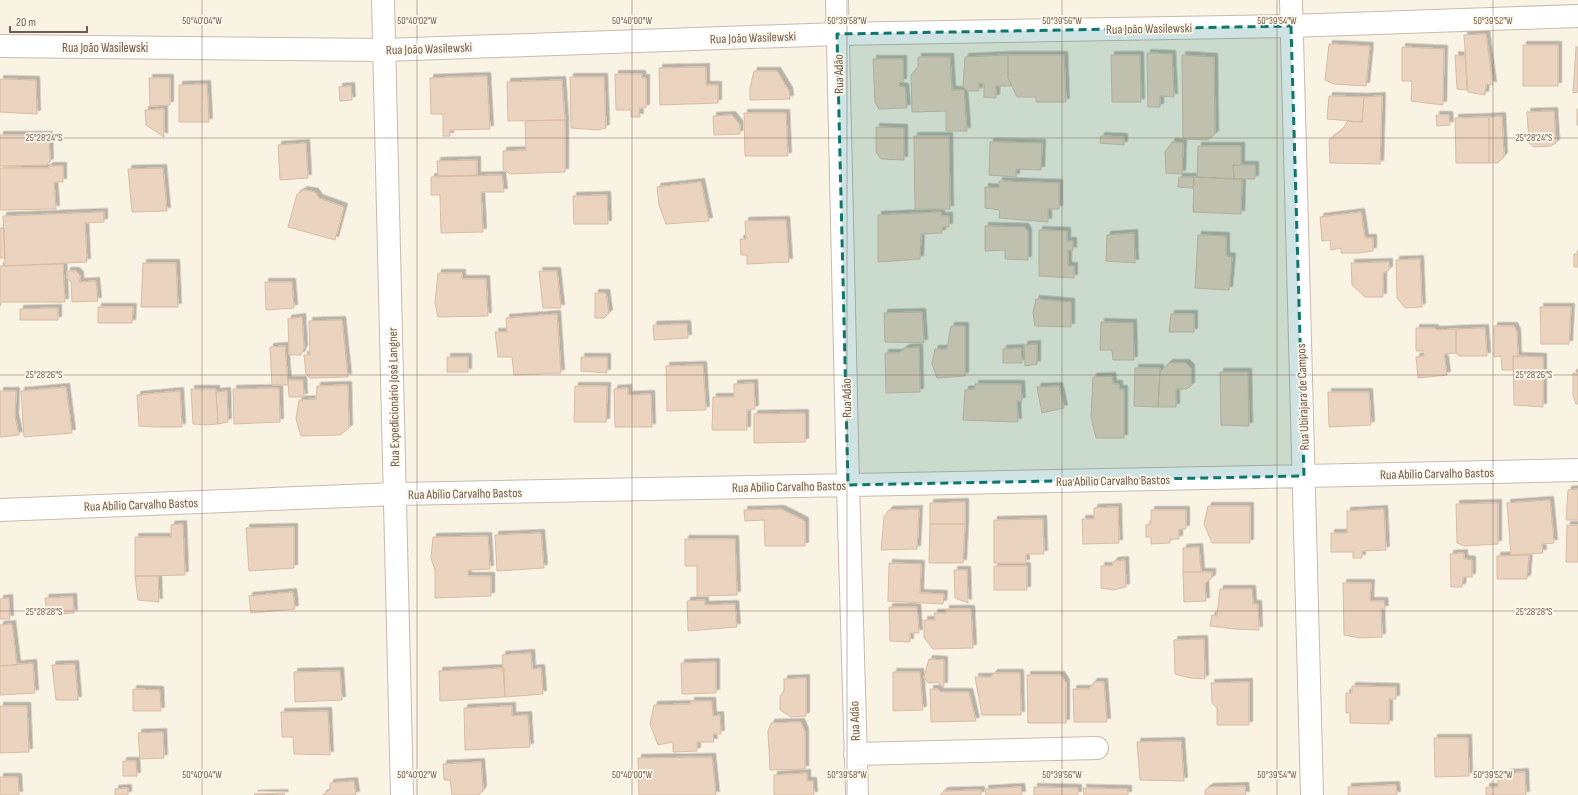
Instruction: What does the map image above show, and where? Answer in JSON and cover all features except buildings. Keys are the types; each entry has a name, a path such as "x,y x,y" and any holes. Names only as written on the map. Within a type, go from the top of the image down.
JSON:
{"street":[{"name":"Rua Expedicionário José Langner","path":"383,0 402,795"},
{"name":"Rua Adão","path":"836,0 857,795"},
{"name":"Rua Ubirajara de Campos","path":"1291,0 1312,795"},
{"name":"Rua João Wasilewski","path":"0,46 385,50 837,34 1291,26 1578,16"},
{"name":"Rua Abílio Carvalho Bastos","path":"0,510 396,494 1578,470"},
{"path":"855,754 1097,748"}],"highlighted area":[{"path":"1291,26 1304,476 848,485 837,34"}]}
